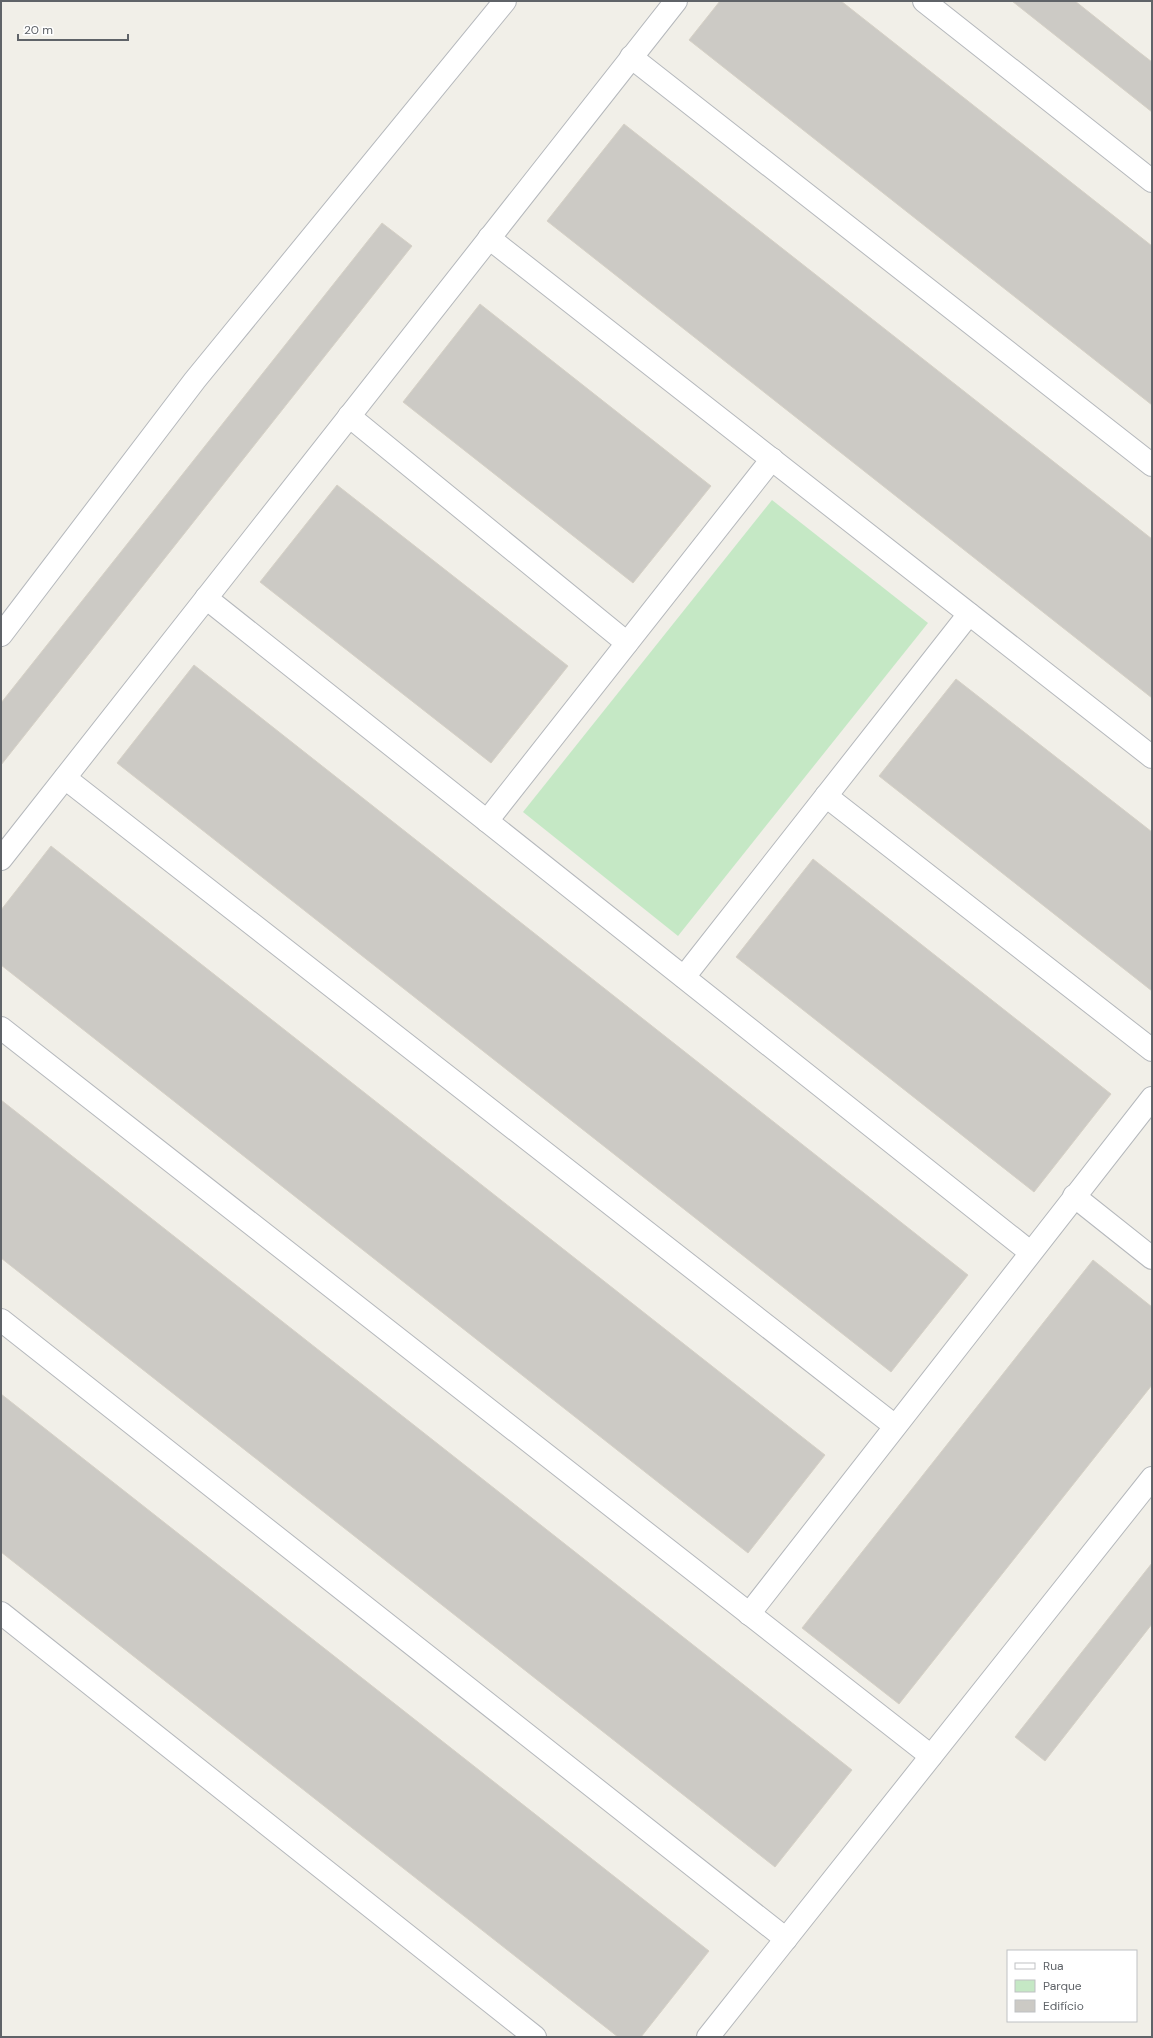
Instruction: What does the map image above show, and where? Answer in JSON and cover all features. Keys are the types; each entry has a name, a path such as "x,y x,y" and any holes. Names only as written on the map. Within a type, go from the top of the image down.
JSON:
{"street":[{"path":"1,635 195,380 505,1"},
{"path":"1,859 676,1"},
{"path":"924,1 1152,181"},
{"path":"631,57 1152,464"},
{"path":"489,238 1152,757"},
{"path":"349,416 628,643"},
{"path":"487,821 772,460"},
{"path":"206,598 1030,1252"},
{"path":"684,977 969,614"},
{"path":"65,778 895,1426"},
{"path":"826,796 1152,1050"},
{"path":"1,1028 931,1756"},
{"path":"749,1614 1030,1252 1152,1098"},
{"path":"1074,1196 1152,1258"},
{"path":"1,1320 786,1939"},
{"path":"708,2037 1152,1478"},
{"path":"1,1613 535,2037"}],"green space":[{"path":"772,500 928,623 678,936 523,812"}],"building":[{"path":"720,1 841,1 1152,246 1152,405 689,40"},
{"path":"1012,1 1075,1 1152,62 1152,112"},
{"path":"624,124 1152,539 1152,698 547,221"},
{"path":"382,223 412,246 1,765 1,703"},
{"path":"480,304 711,486 633,583 403,402"},
{"path":"337,485 568,666 491,763 260,582"},
{"path":"194,665 968,1275 891,1372 117,763"},
{"path":"956,679 1152,832 1152,991 879,776"},
{"path":"51,846 825,1455 748,1553 1,965 1,910"},
{"path":"813,859 1111,1094 1034,1192 736,957"},
{"path":"1,1100 852,1770 775,1867 1,1258"},
{"path":"1093,1260 1152,1307 1152,1385 899,1704 802,1628"},
{"path":"1,1394 709,1951 641,2037 618,2037 1,1552"},
{"path":"1152,1563 1152,1624 1045,1761 1015,1737"}]}
